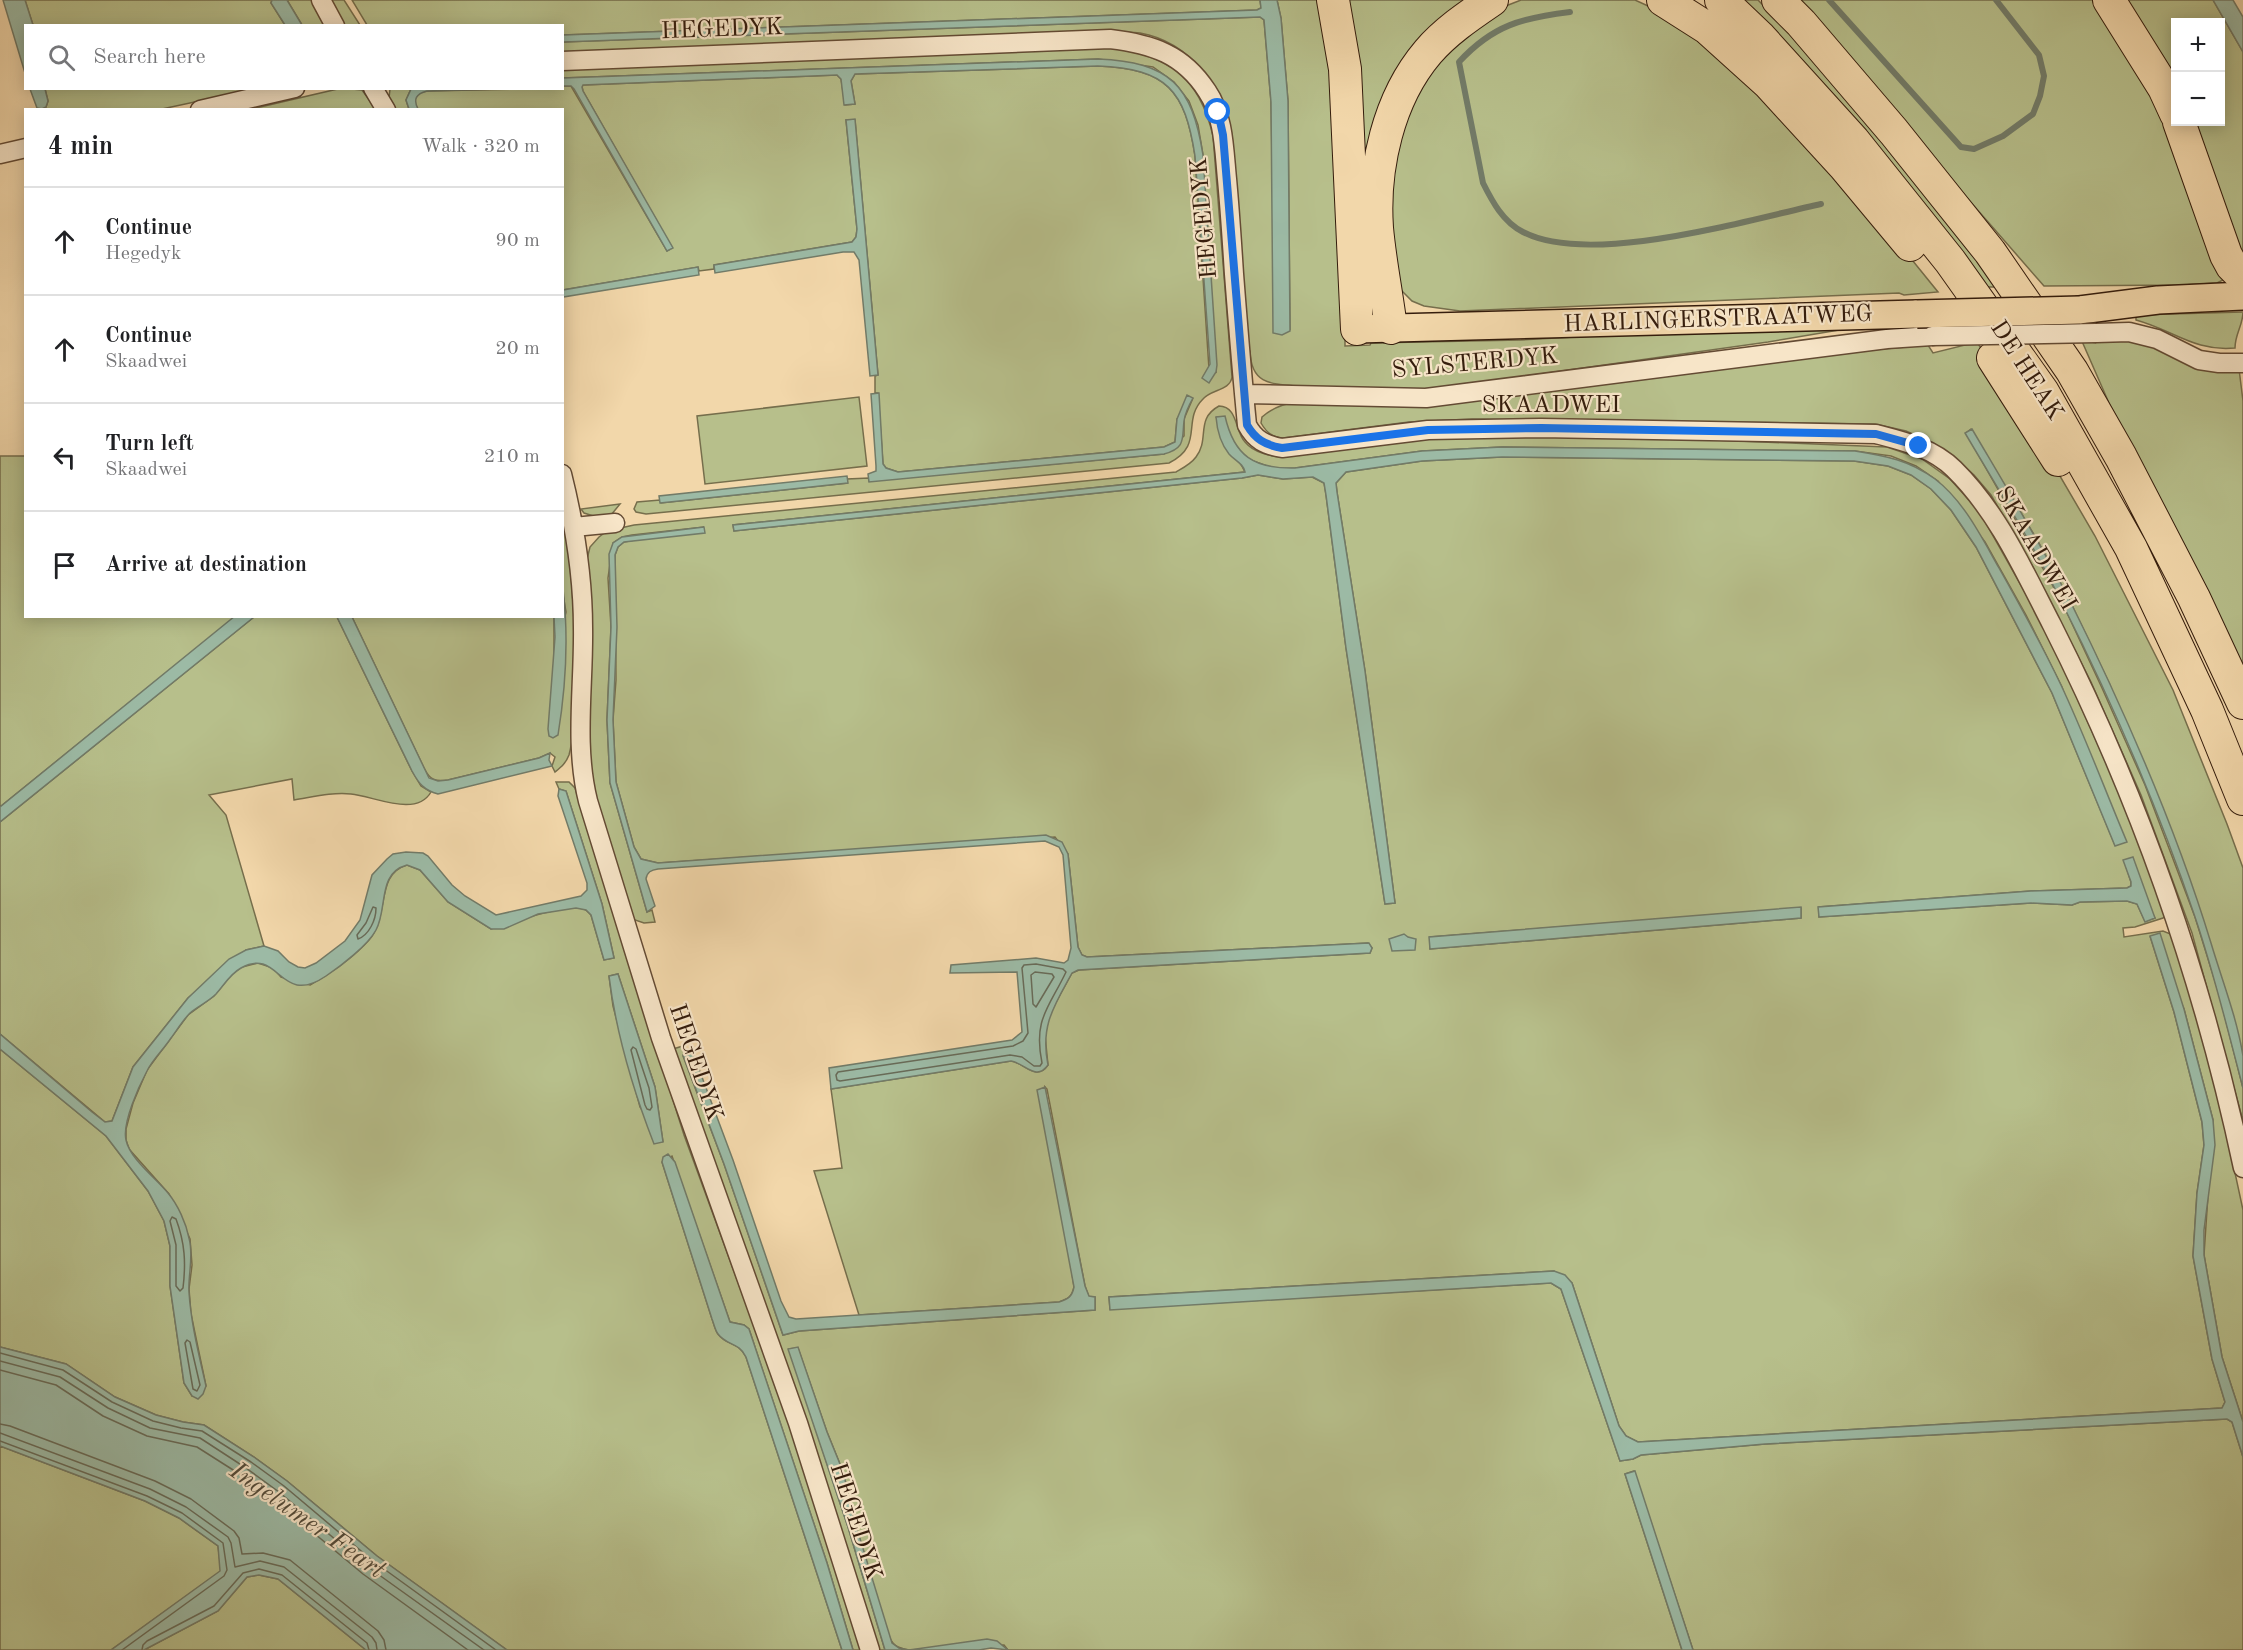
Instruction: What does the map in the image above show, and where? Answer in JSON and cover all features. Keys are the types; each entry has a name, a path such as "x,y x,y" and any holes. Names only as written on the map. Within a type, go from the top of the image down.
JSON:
{"highway":[{"path":"1333,0 1345,69 1357,329"},
{"path":"1391,328 1377,228 1378,189 1383,152 1392,115 1408,80 1429,51 1461,22 1492,0"},
{"path":"1663,0 1707,28 1769,84 1845,167 1933,272 2012,386 2091,513 2134,592 2207,710"},
{"name":"DE HEAK","path":"1721,0 1759,36 1854,141 1950,261 2043,392 2131,548 2207,710 2243,799"},
{"name":"DE HEAK","path":"1778,0 1801,23 1894,132 1990,252 2072,371 2121,457 2189,588 2243,703"},
{"path":"2109,0 2164,88 2171,105"},
{"path":"2180,126 2221,243 2232,266 2243,277"}],"main road":[{"name":"HARLINGERSTRAATWEG","path":"2080,310 2158,300 2243,296"},
{"name":"HARLINGERSTRAATWEG","path":"1357,329 2080,310 2162,315 2243,312"}],"street":[{"path":"321,0 334,24"},
{"name":"HEGEDYK","path":"564,61 1110,39 1138,42 1160,49 1195,75 1208,92 1218,112 1223,135 1230,210 1244,394"},
{"path":"209,108 286,90"},
{"path":"374,90 385,108"},
{"path":"0,154 24,148"},
{"name":"SYLSTERDYK","path":"1244,394 1426,398 1887,339 1932,336 2129,332 2157,339 2199,360 2243,363"},
{"name":"SKAADWEI","path":"1244,394 1247,425 1252,434 1269,446 1282,448 1439,430 1541,428 1876,434 1919,446 1952,467 1987,506 2026,574 2074,669 2129,793 2175,915 2196,980 2225,1087 2243,1168"},
{"name":"HEGEDYK","path":"564,483 574,527 583,626 581,759 588,801 642,980 693,1134 798,1423 870,1650"},
{"path":"574,527 615,523"}],"green space":[{"path":"25,0 272,0 271,3 284,24 33,24"},
{"path":"287,0 312,0 325,24 301,24"},
{"path":"330,0 344,0 359,24 344,24"},
{"path":"352,0 1260,0 1261,8 1257,10 564,35 564,24 366,24"},
{"path":"1277,0 1324,0 1345,299 1345,346 1370,345 1371,343 1521,340 1794,325 1857,327 1768,342 1455,386 1411,390 1297,388 1278,384 1263,380 1258,376 1248,350 1232,135 1228,117 1212,84 1201,69 1174,46 1158,38 1140,33 1111,31 564,52 564,42 1260,17 1264,20 1271,102 1273,214 1290,330 1288,101 1281,18"},
{"path":"1338,0 1481,0 1415,59 1369,238"},
{"path":"1521,0 1635,0 1670,16 1701,35 1870,208 1938,292 1460,311 1424,306 1412,301 1398,287 1385,202 1388,169 1420,78 1493,11"},
{"path":"1739,0 1758,0 1807,51 1898,156 1997,287 1984,287"},
{"path":"1797,0 2101,0 2159,92 2225,279 2217,283 2183,285 2044,286 1961,191 1871,81"},
{"path":"2113,0 2213,0 2223,18 2171,18 2171,98"},
{"path":"2225,21 2243,52 2243,261 2185,126 2225,126"},
{"path":"1109,48 1149,56 1165,63 1190,84 1207,115 1213,136 1231,382 1203,399 1193,416 1190,441 1180,456 1169,463 646,514 636,512 634,509 637,502 660,500 661,503 847,483 847,479 869,478 869,481 1164,454 1184,436 1184,419 1193,398 1177,419 1175,442 1164,447 898,472 886,468 883,464 878,393 875,393 875,376 878,375 855,120 846,120 857,229 856,237 852,242 714,265 714,269 699,271 698,267 564,290 564,108 418,108 414,101 418,93 472,90 564,90 564,86 571,86 667,251 672,248 583,91 583,85 837,75 841,79 845,105 855,104 851,81 855,74 1098,66 1141,72 1169,87 1178,99 1191,133 1195,156 1209,369 1216,372 1203,155 1198,125 1189,101 1174,82 1153,67 1098,59 564,78 564,69"},
{"path":"45,90 250,90 167,108 45,108 48,101"},
{"path":"333,90 362,90 375,108 256,108"},
{"path":"390,90 411,90 406,100 409,108 395,108 389,98"},
{"path":"2243,312 2235,348 2196,344 2136,320 2136,315"},
{"path":"2103,334 2239,369 2243,401 2243,669 2207,591 2109,403 2081,339"},
{"path":"1977,342 2036,435 2095,536 2173,690 2243,868 2243,1057 2226,992 2110,685 2039,543 1971,429 1966,433 2062,602 2145,785 2195,917 2219,994 2243,1088 2243,1121 2192,933 2141,795 2091,682 2033,567 1991,495 1974,475 1935,444 1906,431 1875,424 1472,419 1409,422 1283,438 1270,434 1261,423 1262,417 1270,411 1296,402 1928,345 1933,353"},
{"path":"859,397 867,466 705,484 697,416"},
{"path":"1219,406 1230,410 1242,438 1249,446 1264,454 1280,457 1381,442 1459,436 1690,439 1887,447 1922,459 1950,479 1979,511 2032,605 2060,660 2125,805 2165,916 2135,927 2123,928 2124,937 2163,931 2173,935 2217,1089 2243,1210 2243,1422 2222,1357 2204,1255 2213,1120 2184,1009 2150,936 2174,1012 2202,1122 2204,1145 2197,1193 2193,1256 2212,1359 2225,1402 2222,1408 1638,1442 1626,1436 1619,1426 1572,1283 1554,1271 1109,1297 1110,1309 1551,1283 1561,1289 1620,1461 1641,1455 1765,1444 2227,1419 2232,1422 2243,1457 2243,1650 1693,1650 1634,1471 1625,1474 1682,1650 1008,1650 1004,1645 909,1650 898,1647 891,1641 888,1634 850,1506 844,1474 798,1348 789,1349 848,1527 885,1650 878,1650 673,1049 683,1046 688,1054 683,1056 724,1164 783,1335 799,1331 1095,1310 1095,1297 1089,1297 1085,1286 1045,1087 1074,1287 1071,1295 1059,1302 859,1315 814,1171 842,1168 831,1089 1011,1061 1035,1072 1044,1070 1048,1065 1045,1035 1050,1013 1072,973 1079,970 1370,953 1372,948 1368,943 1087,957 1082,955 1078,947 1068,854 1055,837 658,863 641,859 634,847 616,782 613,720 616,680 615,555 618,547 624,542 704,527 632,535 622,537 613,543 608,578 611,627 607,720 610,783 647,912 652,910 655,922 644,923 632,919 592,786 588,753 591,625 587,559 590,547 607,531 634,525 1176,472 1196,457 1202,443 1207,417","holes":["1216,417 1228,431 1238,450 1248,459 1275,469 1422,451 1502,447 1855,451 1891,456 1916,466 1938,481 1985,542 2026,615 2062,687 2115,845 2052,693 1976,547 1951,510 1931,489 1911,475 1888,466 1854,461 1502,457 1422,461 1346,472 1336,483 1365,671 1395,903 1385,904 1346,648 1324,483 1312,477 1283,479 1258,475 734,531 733,525 1245,472","2124,860 2155,918 2145,921 2137,904 2127,901 2080,902 2072,905 2031,903 1819,917 1819,907 2031,891 2127,888 2131,886","1801,908 1801,918 1430,949 1430,937"]},
{"path":"0,456 24,456 24,618 234,618 0,807"},
{"path":"620,504 611,515 600,518 584,513 581,509"},
{"path":"564,516 575,640 574,720 568,758 555,772 552,766 555,757 550,753 539,758 440,781 428,775 424,768 352,618 554,618 554,665 566,612"},
{"path":"253,618 337,618 412,771 421,786 431,792 424,800 405,805 344,794 294,800 292,779 209,795 226,815 264,946 246,950 188,998 133,1067 112,1121 105,1122 0,1034 0,822"},
{"path":"556,782 569,782 575,788 684,1135 790,1424 862,1650 853,1650 827,1563 749,1329 744,1325 730,1322 672,1156 662,1162 715,1327 725,1341 740,1349 746,1357 842,1650 507,1650 377,1556 287,1481 204,1425 156,1415 115,1397 66,1364 0,1347 0,1049 106,1136 148,1191 164,1221 170,1246 170,1286 184,1383 192,1396 206,1386 191,1314 190,1239 169,1194 129,1149 126,1140 126,1129 133,1103 147,1070 188,1015 214,996 231,975 242,967 258,963 273,968 281,977 310,985 334,970 369,940 379,919 386,886 397,870 407,865 420,870 448,902 491,929 552,911 585,909 591,915 604,960 614,958 602,904 566,791 559,789","holes":["618,974 655,1087 663,1142 640,1107 613,1006 609,976"]},
{"path":"0,1446 145,1501 179,1518 218,1546 221,1571 111,1650 0,1650"},
{"path":"259,1575 278,1579 366,1650 144,1650 218,1611 247,1577"}],"water":[{"path":"3,0 25,0 33,24 24,24 24,70"},
{"path":"272,0 287,0 301,24 284,24 271,3"},
{"path":"1260,0 1277,0 1281,18 1288,101 1290,331 1282,335 1273,333 1271,102 1264,20 1260,17 564,42 564,35 1257,10 1261,8"},
{"path":"2213,0 2233,0 2243,17 2243,52 2225,18"},
{"path":"1098,59 1143,65 1160,72 1184,95 1192,111 1203,155 1216,372 1209,383 1202,378 1210,364 1195,156 1191,133 1178,99 1169,87 1156,78 1122,68 1098,66 855,74 851,81 855,104 844,105 841,79 837,75 583,85 583,91 673,248 667,251 574,89 571,86 564,86 564,78"},
{"path":"30,90 45,90 48,101 46,107 37,108"},
{"path":"410,90 463,90 427,91 416,97 418,108 409,108 406,100"},
{"path":"855,119 878,375 870,376 859,260 854,252 715,273 714,265 852,242 856,237 857,229 846,120"},
{"path":"698,267 699,275 564,297 564,290"},
{"path":"879,393 883,464 886,468 898,472 1164,447 1175,442 1177,419 1187,395 1193,398 1185,415 1182,442 1176,449 1164,454 869,482 868,474 876,471 871,394"},
{"path":"1225,416 1229,430 1240,450 1257,463 1281,468 1422,451 1502,447 1855,451 1887,457 1916,467 1945,488 1972,520 2061,685 2127,842 2115,846 2052,693 1976,547 1951,510 1931,489 1911,475 1888,466 1854,461 1502,457 1422,461 1346,472 1336,483 1365,671 1395,903 1385,904 1346,648 1324,483 1313,477 1283,479 1258,475 734,531 733,525 1245,472 1241,464 1226,450 1220,437 1216,417"},
{"path":"1972,429 2034,534 2069,599 2165,811 2197,899 2233,1013 2243,1056 2243,1088 2202,938 2151,797 2081,641 2051,581 1965,433"},
{"path":"847,476 848,483 660,503 659,496"},
{"path":"704,527 705,533 624,542 618,547 615,555 617,627 613,720 616,782 634,847 641,859 658,863 1046,835 1062,842 1068,854 1078,947 1082,955 1087,957 1369,943 1372,948 1370,953 1078,970 1072,973 1050,1017 1046,1039 1048,1065 1044,1070 1035,1072 1011,1061 831,1089 829,1068 1012,1040 1022,1032 1017,972 950,973 951,965 1036,958 1064,963 1068,960 1071,948 1063,855 1059,847 1045,841 658,869 650,872 646,879 655,906 647,912 610,783 607,720 611,627 609,554 613,543 622,537"},
{"path":"564,601 565,680 558,735 553,738 549,736 548,729 555,637 554,618 564,618"},
{"path":"233,618 253,618 0,822 0,807"},
{"path":"337,618 352,618 429,778 438,781 448,780 539,758 550,753 549,760 552,766 438,794 425,788 412,771"},
{"path":"559,789 566,791 602,904 614,958 604,960 591,915 586,910 576,908 538,914 504,929 491,929 448,902 420,870 407,865 391,875 387,883 380,921 376,930 361,949 346,961 326,976 310,984 298,985 289,982 264,964 254,963 237,970 213,997 187,1016 149,1067 136,1095 125,1133 128,1147 172,1198 188,1232 191,1252 190,1304 206,1386 198,1399 192,1396 184,1383 170,1286 170,1246 164,1221 148,1191 106,1136 0,1049 0,1034 92,1112 105,1122 112,1121 133,1067 188,998 229,959 246,950 264,946 278,951 298,967 305,968 316,963 345,941 360,920 372,875 393,854 423,853 452,885 496,915 581,896 587,890 587,883 558,796"},
{"path":"2133,857 2155,918 2145,922 2137,904 2127,901 2080,902 2072,905 2031,903 1819,917 1818,907 2031,891 2127,888 2131,886 2131,882 2123,860"},
{"path":"1801,907 1801,918 1430,949 1429,937"},
{"path":"2160,933 2184,1009 2213,1120 2215,1145 2204,1230 2204,1255 2222,1357 2243,1422 2243,1457 2232,1422 2227,1419 1765,1444 1641,1455 1620,1461 1561,1289 1551,1283 1110,1310 1109,1297 1554,1271 1565,1275 1572,1283 1619,1426 1626,1436 1638,1442 2222,1408 2225,1402 2212,1359 2193,1256 2197,1193 2204,1145 2202,1122 2174,1012 2150,936"},
{"path":"1404,934 1416,939 1415,950 1392,951 1389,939"},
{"path":"618,974 655,1087 663,1142 654,1144 626,1061 609,976"},
{"path":"693,1053 733,1160 781,1301 789,1317 796,1319 1059,1302 1069,1297 1074,1287 1037,1090 1045,1087 1085,1286 1089,1296 1095,1297 1095,1310 799,1331 783,1335 724,1164 683,1055"},
{"path":"668,1154 675,1162 730,1322 744,1325 749,1329 827,1563 853,1650 842,1650 746,1357 740,1349 725,1341 715,1329 662,1162 663,1157"},
{"name":"Ingelumer Feart","path":"0,1347 66,1364 115,1397 156,1415 204,1425 287,1481 377,1556 507,1650 366,1650 278,1579 259,1575 247,1577 218,1611 144,1650 111,1650 220,1571 218,1546 179,1518 145,1501 0,1446"},
{"path":"798,1347 844,1474 850,1506 892,1643 899,1648 909,1650 885,1650 848,1527 788,1349"},
{"path":"1635,1471 1693,1650 1682,1650 1625,1474"},
{"path":"987,1639 997,1641 1008,1650 991,1648 909,1650"}],"waterway":[{"path":"1829,0 1961,147 1974,149 2003,136 2033,114 2044,76 2039,55 1996,0"},
{"path":"1570,12 1537,17 1509,25 1484,39 1459,62 1483,183 1499,210 1516,228 1552,242 1587,245 1627,243 1712,229 1821,204"}],"route":[{"path":"1218,112 1223,135 1231,221 1238,336 1247,425 1252,434 1269,446 1282,448 1428,430 1541,428 1876,434 1919,446"}]}
